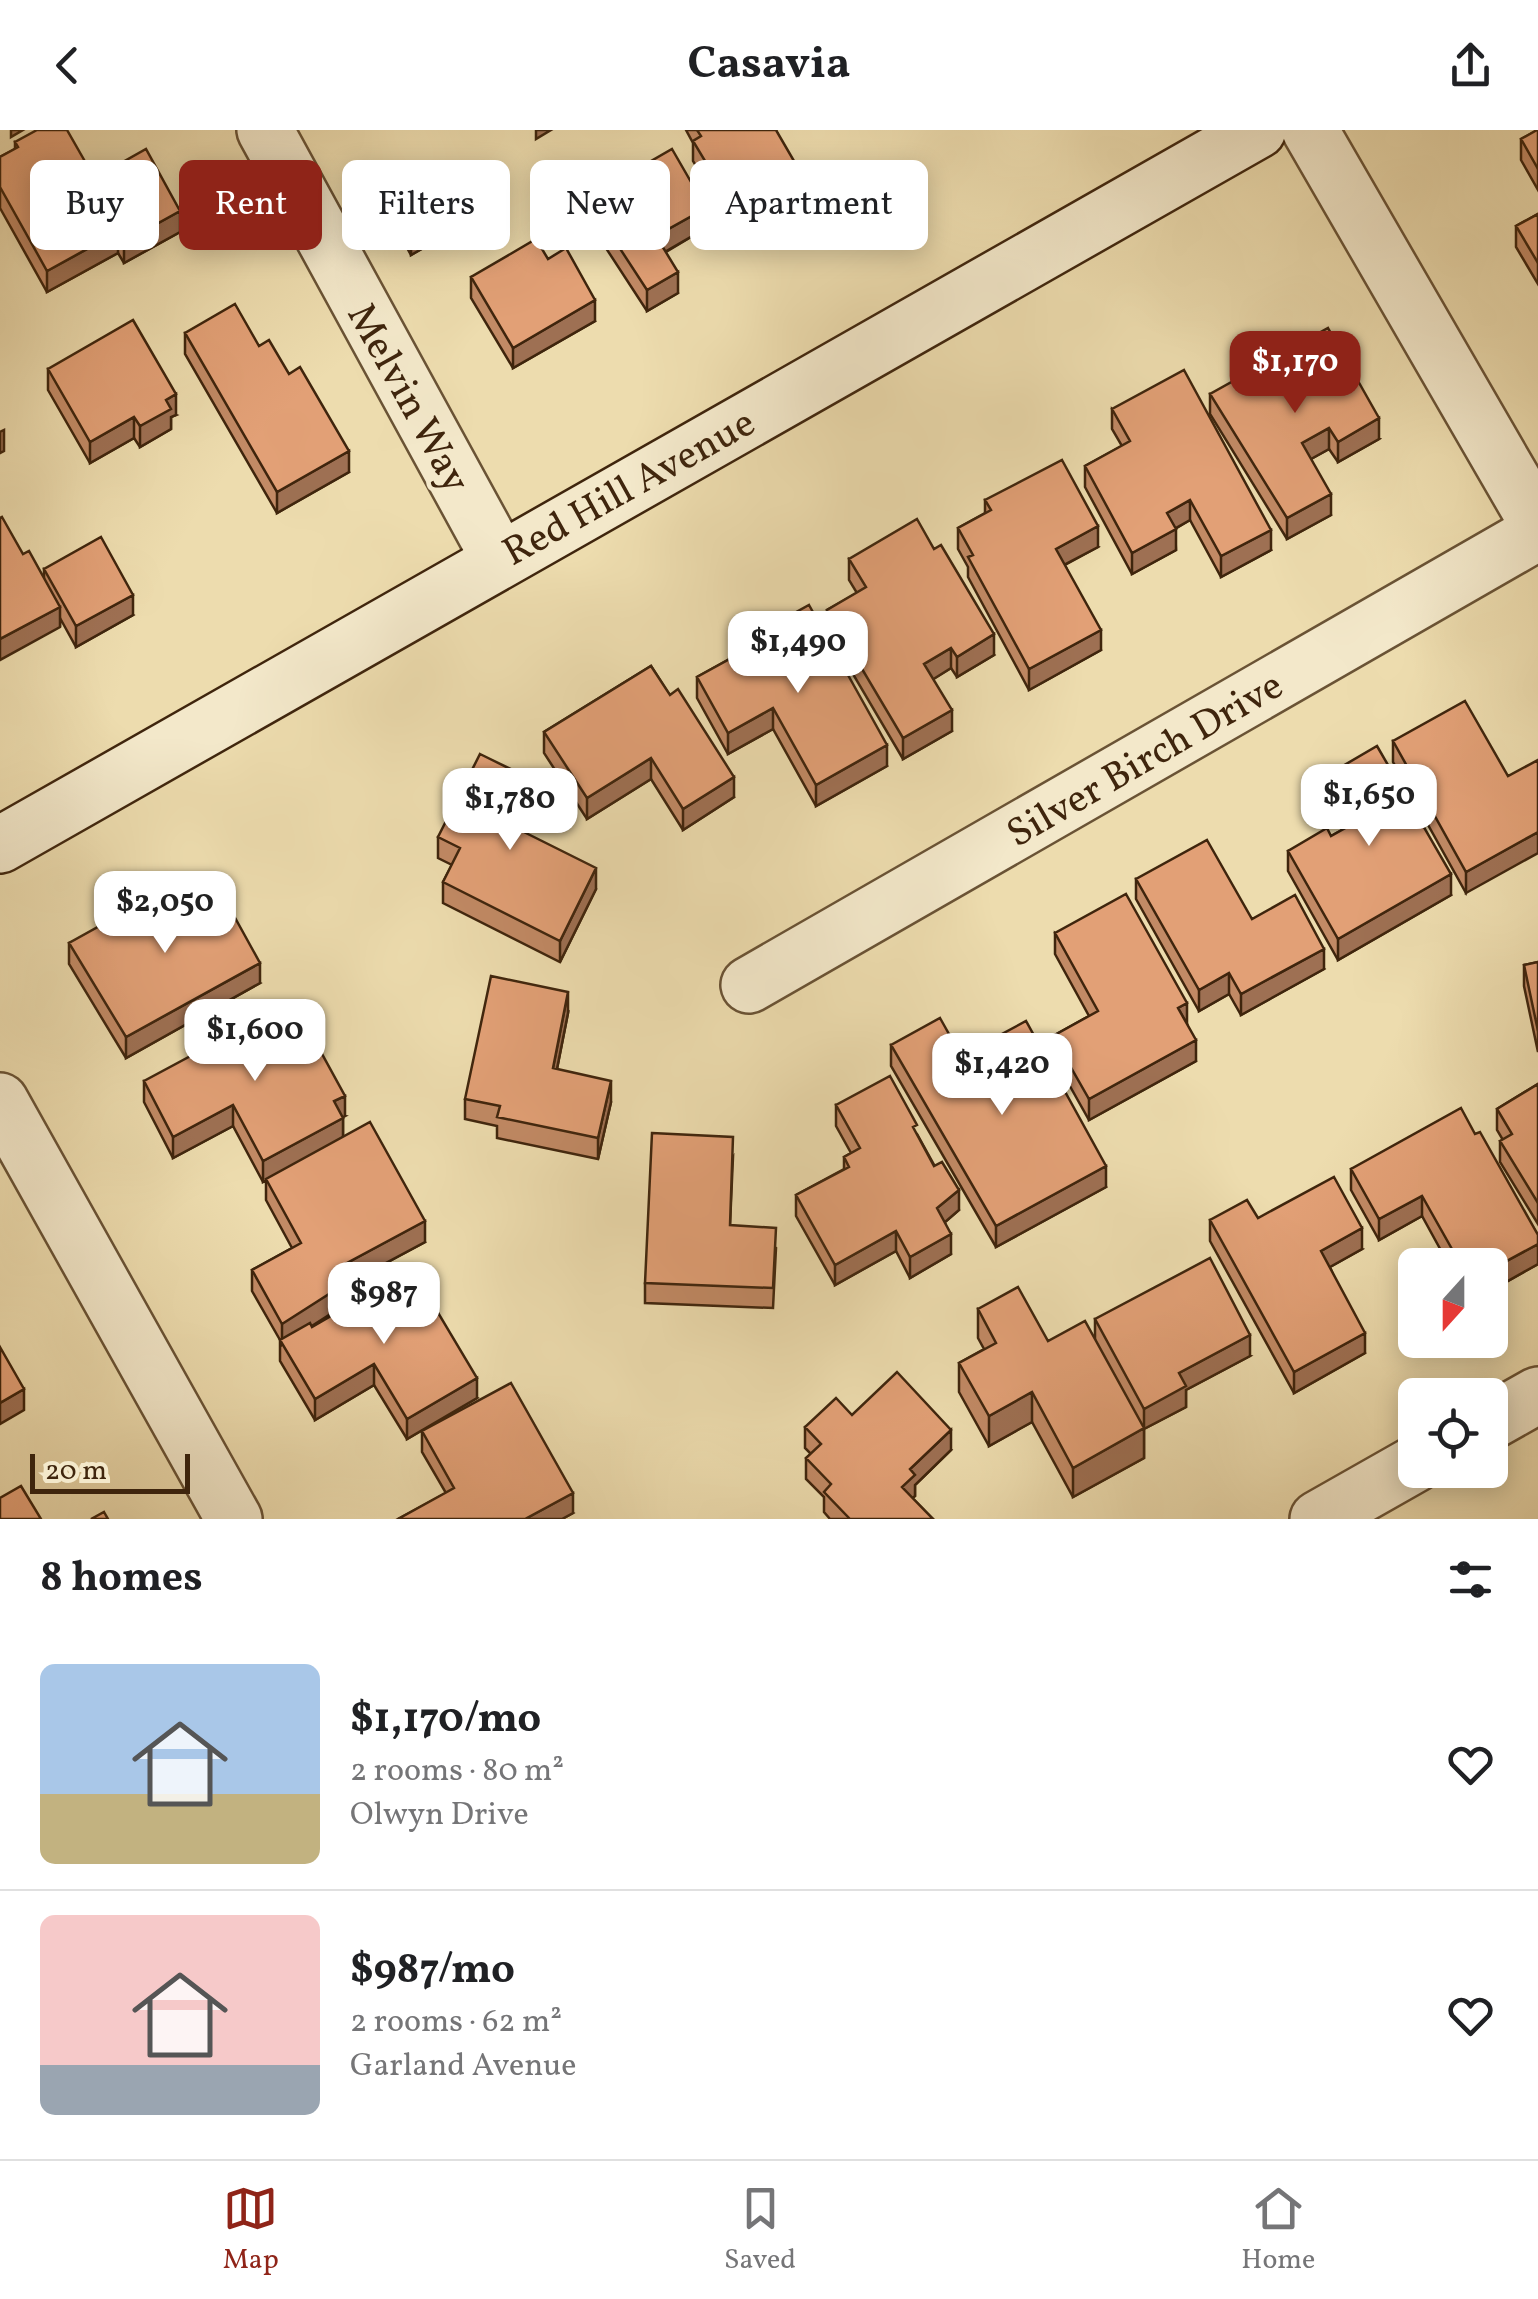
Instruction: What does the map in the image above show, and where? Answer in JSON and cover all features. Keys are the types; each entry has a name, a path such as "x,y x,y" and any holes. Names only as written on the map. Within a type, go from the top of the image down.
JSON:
{"street":[{"name":"Melvin Way","path":"266,130 499,558"},
{"name":"Red Hill Avenue","path":"0,845 1258,130"},
{"path":"1310,130 1538,524"},
{"name":"Silver Birch Drive","path":"749,985 1538,532"},
{"path":"0,1101 234,1519"},
{"path":"1508,1412 1538,1395"},
{"path":"1318,1519 1398,1474"}],"building":[{"path":"37,130 67,130 84,160 30,160 30,241 0,187 0,157 18,147 15,142"},
{"path":"697,130 776,130 793,160 704,160 693,141 701,136"},
{"path":"1538,130 1538,169 1521,139"},
{"path":"146,149 152,160 126,160"},
{"path":"672,149 690,180 690,217 670,228 670,160 653,160"},
{"path":"159,173 179,209 159,223"},
{"path":"1538,214 1538,263 1516,226"},
{"path":"530,243 530,250 543,250 548,259 567,250 595,300 513,348 471,277"},
{"path":"35,250 85,250 47,271"},
{"path":"621,250 665,250 678,272 647,290"},
{"path":"235,304 259,346 269,340 289,374 300,367 349,451 277,492 185,333"},
{"path":"133,320 176,394 166,400 171,409 140,426 134,417 90,442 48,369"},
{"path":"1328,328 1379,418 1338,442 1329,428 1302,443 1331,494 1287,518 1210,394"},
{"path":"1184,370 1271,530 1221,556 1190,500 1167,513 1176,529 1132,553 1085,466 1130,441 1112,409"},
{"path":"1062,460 1098,526 1056,549 1101,630 1029,669 968,557 973,555 958,528 991,510 985,500"},
{"path":"0,518 23,554 29,551 60,607 0,639"},
{"path":"917,519 934,549 941,545 994,634 957,657 951,648 924,664 952,710 903,738 827,610 866,587 849,559"},
{"path":"101,537 133,595 76,626 44,569"},
{"path":"809,605 887,745 816,785 773,708 728,733 697,677 775,634 771,626"},
{"path":"651,666 670,695 678,689 734,777 683,809 651,758 587,798 544,732"},
{"path":"1465,701 1508,776 1538,760 1538,832 1466,872 1393,741"},
{"path":"1377,746 1451,874 1338,939 1288,851 1327,828 1331,836 1356,822 1329,774"},
{"path":"480,754 537,782 514,827 596,868 560,941 443,882 460,848 438,837"},
{"path":"1207,840 1252,919 1295,895 1324,949 1241,994 1229,973 1199,990 1136,879"},
{"path":"212,876 260,963 126,1037 69,943 123,913 128,922"},
{"path":"1126,894 1187,1003 1178,1008 1196,1040 1089,1099 1053,1036 1098,1011 1055,933"},
{"path":"1538,962 1538,1031 1524,965"},
{"path":"491,976 568,992 553,1068 611,1081 598,1138 497,1117 500,1106 465,1099"},
{"path":"293,1001 345,1096 334,1101 343,1118 263,1161 233,1105 173,1137 144,1081"},
{"path":"940,1018 972,1075 998,1061 987,1042 1026,1021 1106,1166 996,1226 891,1045"},
{"path":"890,1076 934,1166 942,1162 959,1190 937,1208 951,1234 910,1257 896,1231 835,1265 796,1195 849,1167 844,1157 860,1148 836,1105"},
{"path":"1538,1084 1538,1203 1500,1141 1512,1134 1497,1109"},
{"path":"1461,1108 1475,1134 1480,1132 1538,1235 1538,1244 1508,1260 1508,1248 1451,1248 1422,1196 1379,1219 1351,1169"},
{"path":"370,1122 425,1221 334,1270 343,1285 282,1324 252,1270 301,1243 266,1179"},
{"path":"652,1133 733,1137 730,1225 776,1228 773,1288 645,1283"},
{"path":"1334,1177 1362,1228 1321,1251 1365,1333 1294,1372 1210,1220 1247,1200 1258,1218"},
{"path":"1210,1258 1250,1335 1179,1373 1186,1386 1144,1409 1095,1319"},
{"path":"412,1269 477,1378 407,1419 374,1364 315,1399 280,1340 310,1323 312,1327"},
{"path":"1018,1287 1048,1341 1085,1321 1144,1428 1073,1468 1032,1392 989,1416 959,1363 996,1343 978,1309"},
{"path":"0,1347 24,1389 0,1403"},
{"path":"897,1372 951,1430 910,1469 915,1475 902,1487 933,1519 850,1519 824,1492 831,1484 806,1458 821,1444 805,1427 836,1398 852,1415"},
{"path":"511,1383 573,1493 525,1519 398,1519 454,1488 422,1431"},
{"path":"21,1486 41,1519 0,1519 0,1498"}]}
